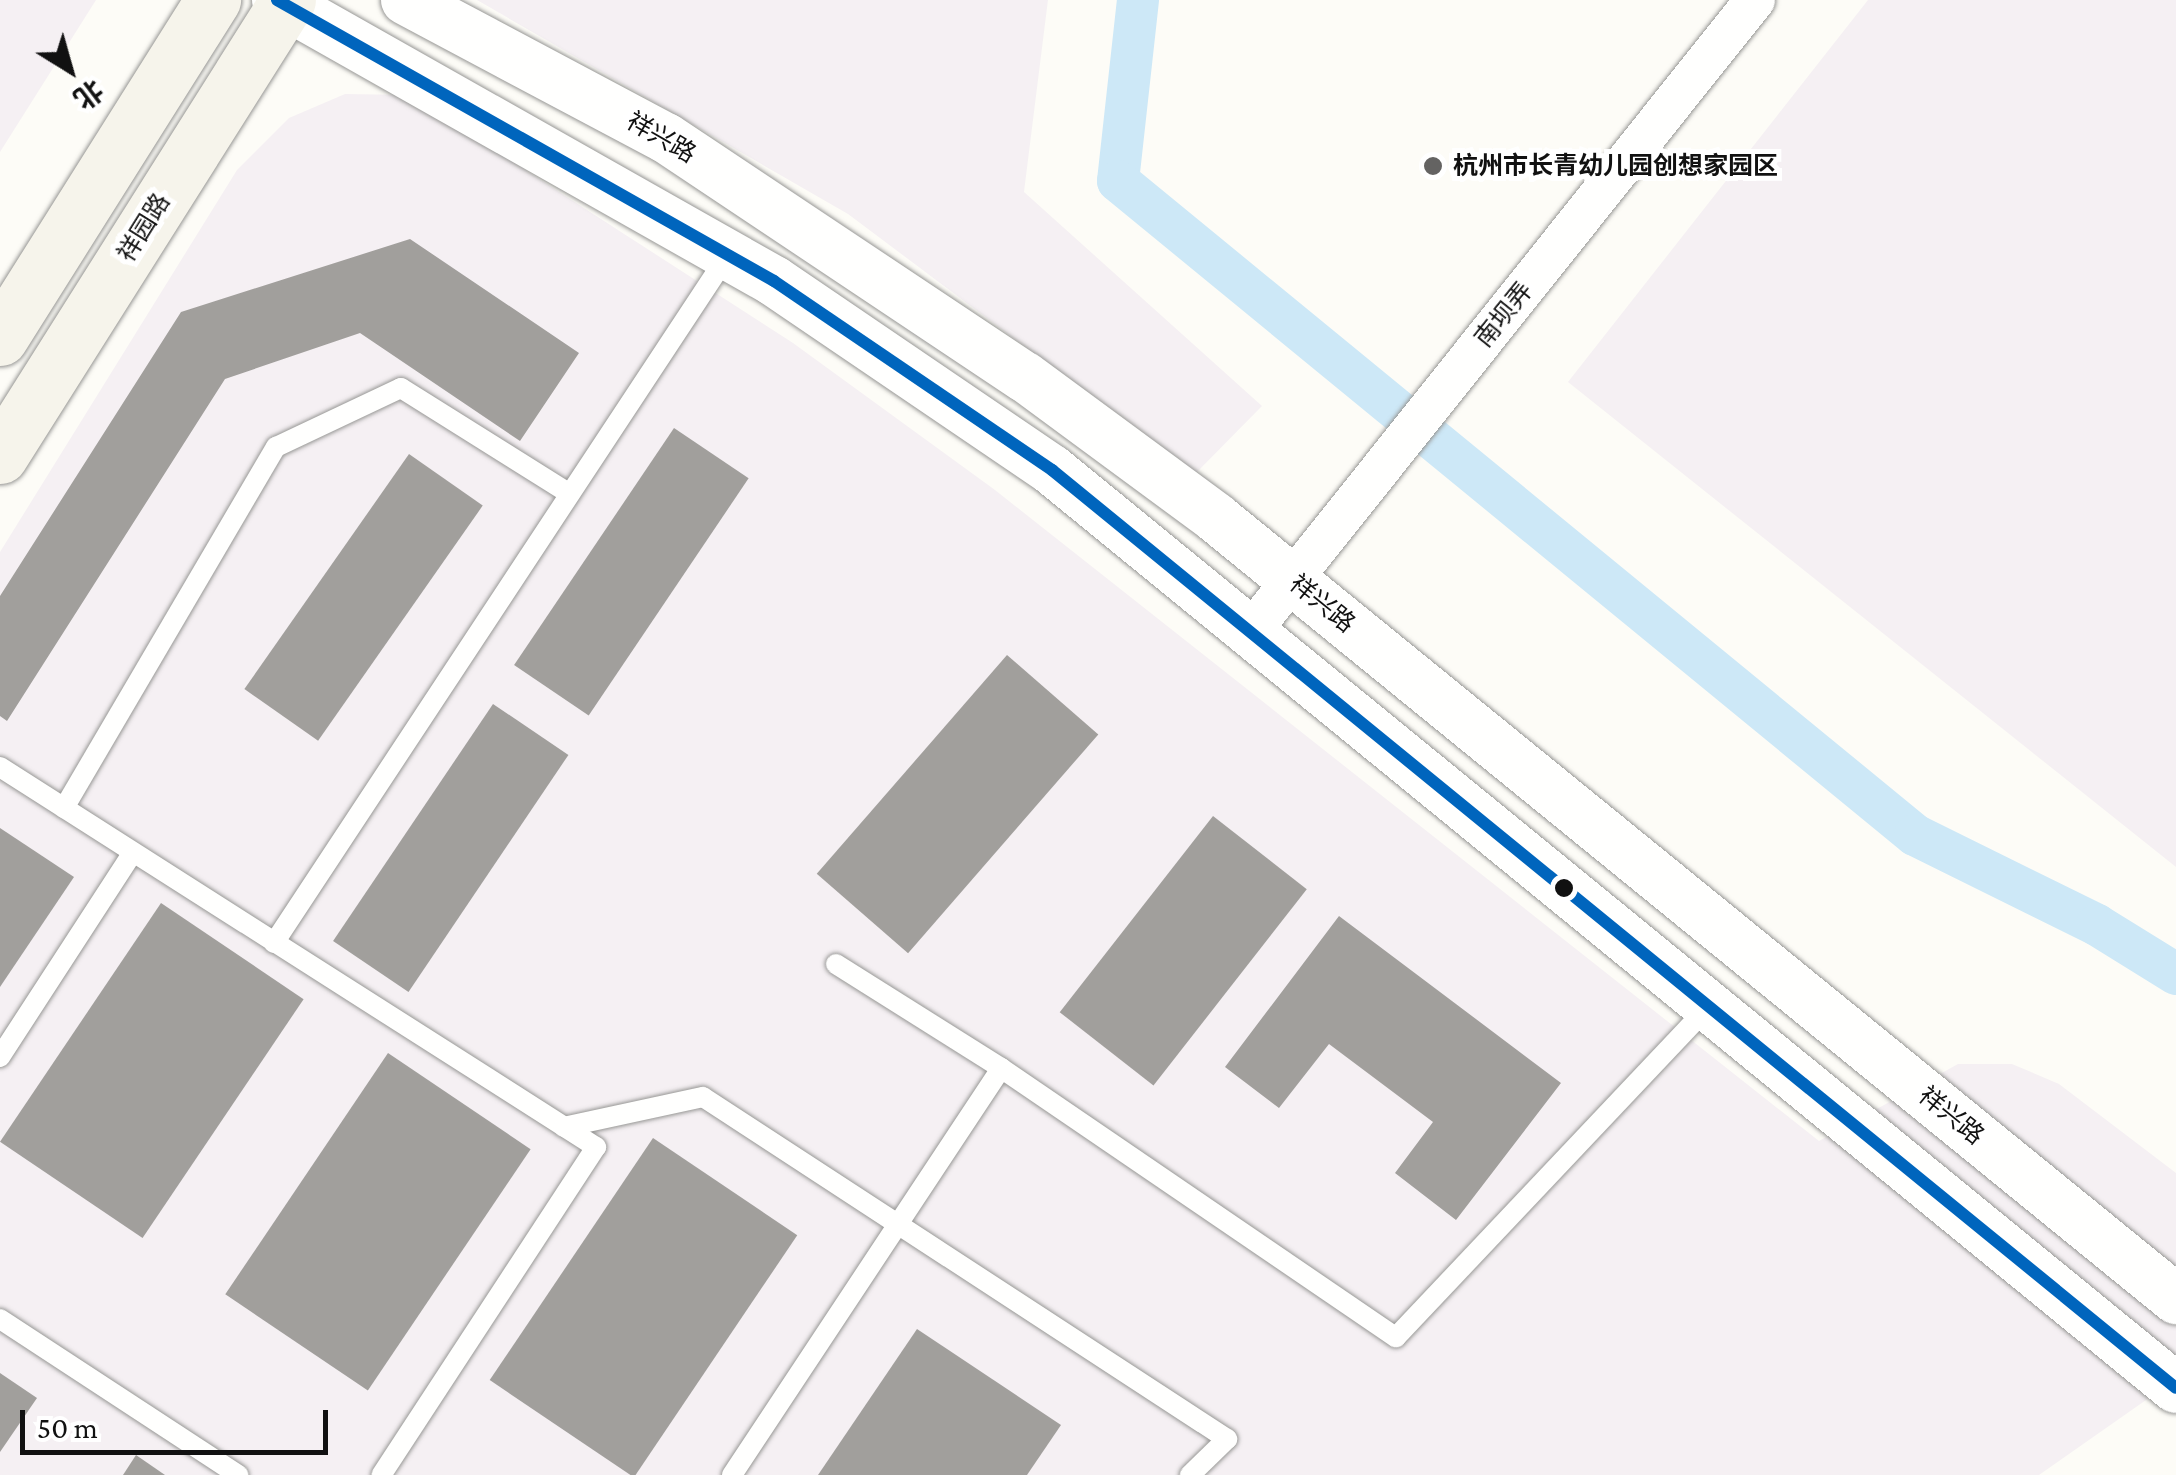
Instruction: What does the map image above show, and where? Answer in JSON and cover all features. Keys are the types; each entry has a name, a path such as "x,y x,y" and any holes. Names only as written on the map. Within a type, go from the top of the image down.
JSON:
{"main road":[{"path":"0,338 213,0"},
{"name":"祥园路","path":"0,456 282,2"}],"street":[{"name":"祥兴路","path":"406,0 666,138 1026,377 1292,580 2176,1299"},
{"name":"南坝弄","path":"1252,630 1755,0"},
{"path":"282,2 728,254 1052,470 2176,1388"}],"lane":[{"path":"274,942 728,254"},
{"path":"64,808 276,447 401,388 570,494"},
{"path":"0,767 596,1147 381,1475"},
{"path":"0,1057 134,852"},
{"path":"836,964 1001,1068 1396,1337 1709,1006"},
{"path":"732,1475 1001,1068"},
{"path":"564,1127 704,1097 1227,1439 1190,1475"},
{"path":"0,1319 238,1475"}],"shaded area":[{"path":"0,0 96,0 0,152"},
{"path":"477,0 1048,0 1024,192 1262,406 1195,474 848,214"},
{"path":"1868,0 2176,0 2176,867 1568,382"},
{"path":"345,94 409,95 793,343 995,490 1819,1141 1958,1064 2012,1064 2059,1084 2176,1173 2176,1379 2039,1475 0,1475 0,552 237,170 289,118"}],"building":[{"path":"410,239 579,353 520,441 360,333 225,379 7,721 0,716 0,596 181,312"},
{"path":"674,428 749,478 589,715 514,665"},
{"path":"409,454 483,506 318,741 244,689"},
{"path":"1007,655 1098,734 908,953 817,874"},
{"path":"493,704 568,755 409,992 333,941"},
{"path":"1213,816 1307,889 1153,1085 1060,1012"},
{"path":"0,828 74,877 0,987"},
{"path":"161,903 304,999 143,1238 0,1142"},
{"path":"1339,916 1561,1083 1456,1220 1395,1173 1433,1122 1329,1044 1279,1108 1225,1067"},
{"path":"388,1053 531,1149 368,1390 225,1294"},
{"path":"653,1138 797,1235 636,1475 490,1380"},
{"path":"917,1329 1061,1425 1027,1475 818,1475"},
{"path":"0,1373 37,1398 0,1452"},
{"path":"136,1455 165,1475 123,1475"}],"waterway":[{"path":"1138,0 1118,181 1915,835 2097,925 2176,974"}],"transit line":[{"path":"277,0 774,281 1052,470 2176,1388"}],"place":[{"name":"杭州市长青幼儿园创想家园区","path":"1433,166"}]}
